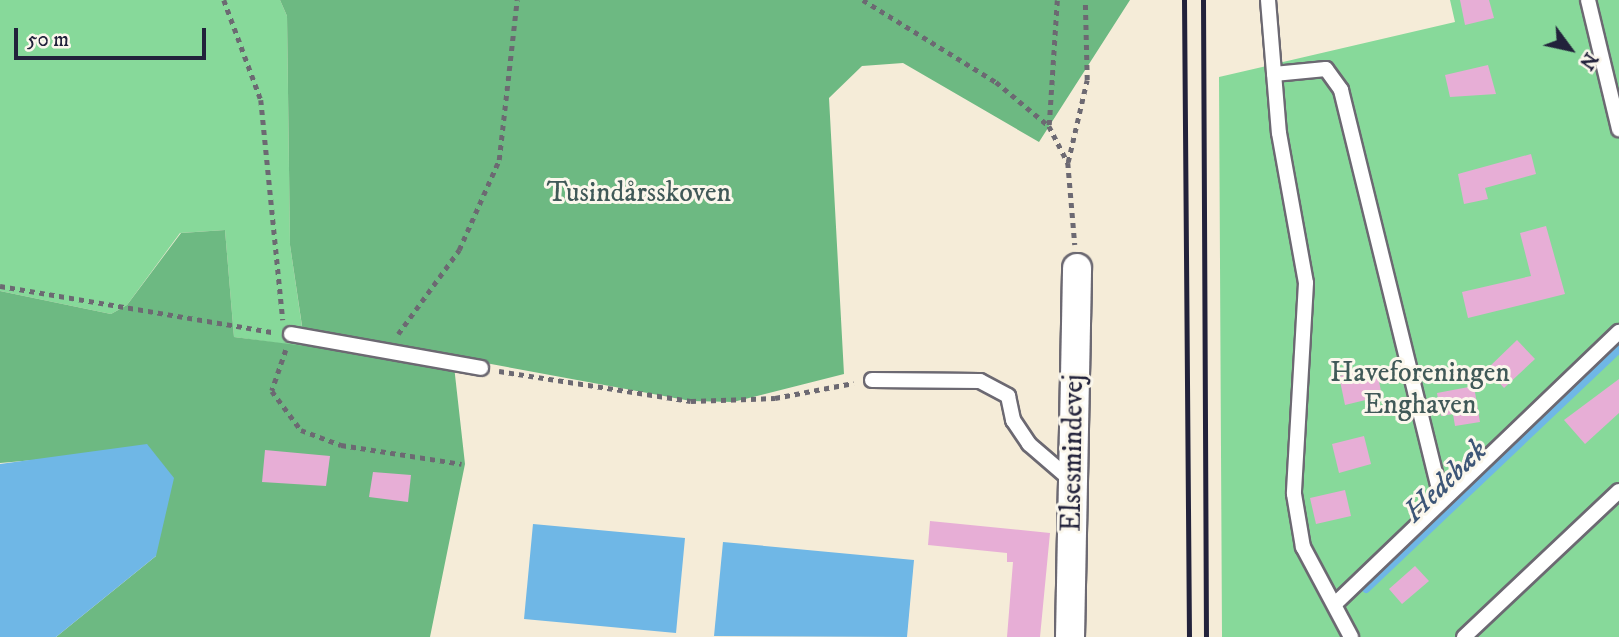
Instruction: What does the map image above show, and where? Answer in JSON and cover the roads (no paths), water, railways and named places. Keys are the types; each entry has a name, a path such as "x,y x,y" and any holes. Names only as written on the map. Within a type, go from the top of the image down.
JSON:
{"street":[{"name":"Elsesmindevej","path":"1070,637 1077,268"}],"lane":[{"path":"1268,0 1274,74 1306,283 1294,494 1303,547 1315,578 1336,603 1351,637"},
{"path":"1588,0 1619,129"},
{"path":"1274,74 1326,69 1341,90 1442,500"},
{"path":"1336,603 1619,332"},
{"path":"291,334 388,349 481,368"},
{"path":"872,380 980,382 1008,396 1013,421 1029,444 1072,481"},
{"path":"1464,637 1619,491"}],"water":[{"path":"147,444 174,478 156,556 56,637 0,637 0,464"},
{"path":"533,524 685,538 676,633 524,619"},
{"path":"723,542 914,560 907,637 714,636"}],"waterway":[{"name":"Hedebæk","path":"1366,589 1619,349"}],"railway":[{"path":"1184,0 1189,637"},
{"path":"1203,0 1206,637"}],"park label":[{"name":"Tusindårsskoven","path":"639,193"},
{"name":"Haveforeningen Enghaven","path":"1420,389"}]}
